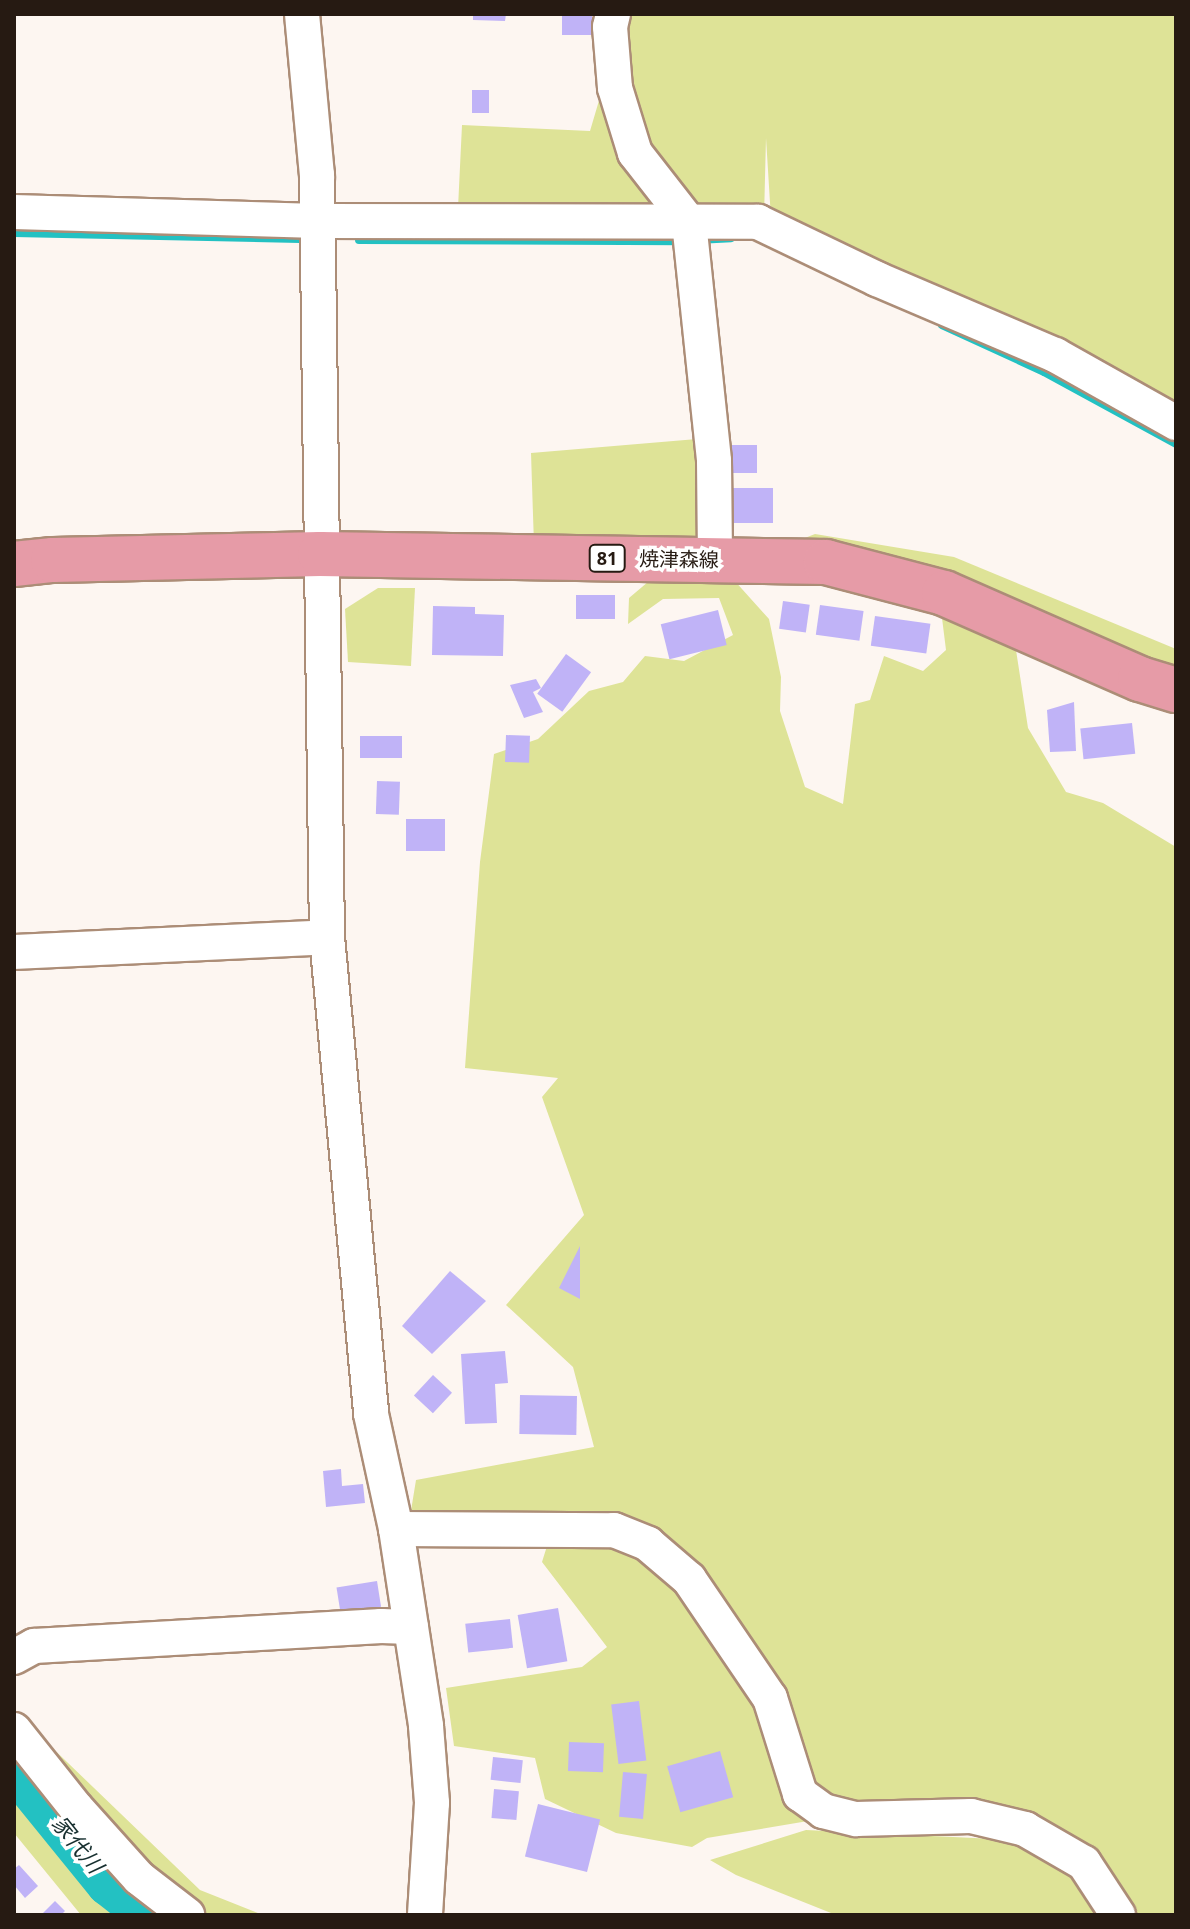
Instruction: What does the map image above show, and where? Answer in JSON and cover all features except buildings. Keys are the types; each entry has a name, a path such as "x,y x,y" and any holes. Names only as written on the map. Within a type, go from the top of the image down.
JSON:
{"main road":[{"name":"焼津森線","path":"14,564 53,560 320,554 826,562 944,593 1140,679 1176,690"}],"street":[{"path":"302,14 318,221 327,937 371,1414 396,1529 426,1726 432,1803 425,1915"},
{"path":"613,14 610,27 615,88 635,153 690,238 714,461 715,559"},
{"path":"14,212 318,221 690,238 758,222 877,279 1055,355 1176,423"},
{"path":"14,952 327,937"},
{"path":"396,1529 614,1530 648,1544 689,1579 770,1698 800,1794 823,1811 856,1819 971,1816 1025,1829 1084,1863 1118,1915"},
{"path":"14,1657 34,1646 411,1627"},
{"path":"14,1730 76,1808 139,1878 187,1915"}],"green space":[{"path":"613,14 1176,14 1176,407 771,219 766,138 764,218 695,212 633,146"},
{"path":"603,87 656,214 458,208 462,125 590,131"},
{"path":"697,439 708,545 534,545 531,453"},
{"path":"815,534 954,557 1176,649 1176,675 787,545"},
{"path":"655,576 733,579 769,619 781,677 780,711 805,787 843,804 855,704 870,700 884,656 923,671 946,650 942,618 984,625 1016,650 1028,728 1066,792 1103,803 1176,847 1176,1915 1130,1915 1073,1858 1095,1915 836,1915 736,1875 710,1860 806,1830 995,1839 1025,1829 823,1811 787,1763 808,1821 707,1838 692,1847 616,1833 545,1799 535,1758 454,1746 446,1688 582,1667 607,1647 542,1562 552,1530 408,1529 416,1480 594,1447 573,1367 506,1305 584,1215 542,1097 558,1078 465,1068 480,862 494,754 538,739 589,691 623,682 645,656 684,661 733,635 719,598 663,599 628,624 629,598"},
{"path":"378,588 415,588 411,666 348,662 345,609"},
{"path":"14,1711 200,1890 263,1915 81,1915 14,1833"}],"waterway":[{"path":"14,233 300,239"},
{"path":"697,240 731,238"},
{"path":"359,240 683,241"},
{"path":"942,325 1044,372 1176,444"},
{"name":"家代川","path":"14,1766 109,1883 150,1915"}]}
